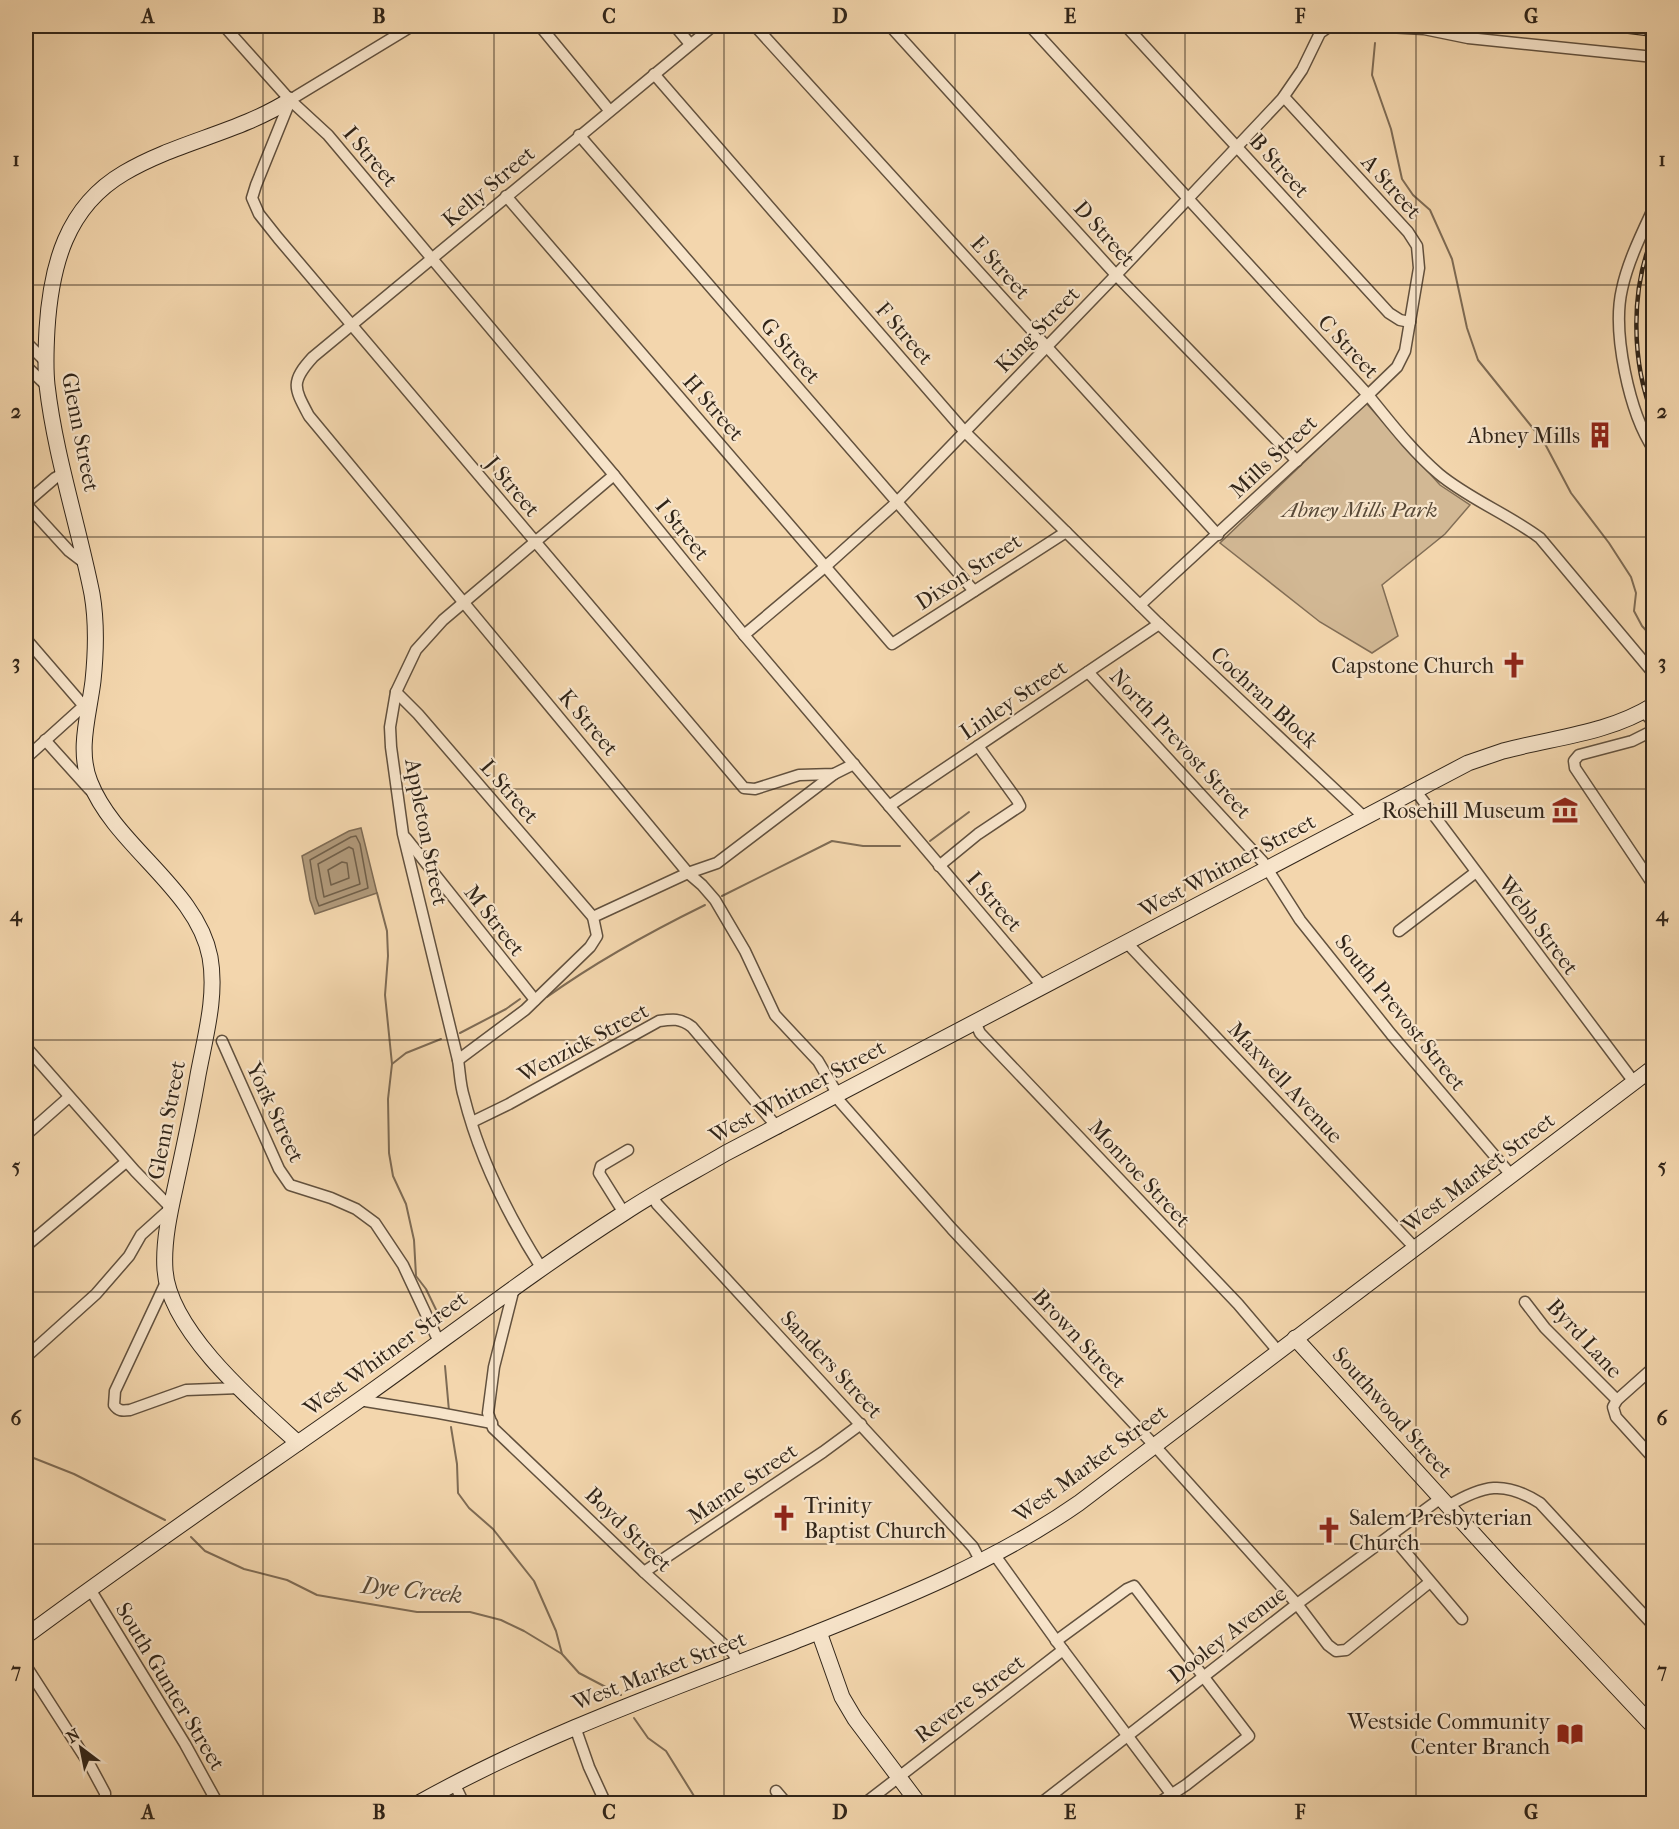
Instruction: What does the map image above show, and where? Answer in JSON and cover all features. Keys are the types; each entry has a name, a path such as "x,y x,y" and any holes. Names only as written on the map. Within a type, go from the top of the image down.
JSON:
{"street":[{"name":"I Street","path":"224,26 290,100 328,135 614,475 744,635 1042,986"},
{"name":"Glenn Street","path":"298,1443 241,1388 195,1338 181,1316 167,1280 165,1268 171,1208 212,994 210,957 201,929 183,902 109,816 87,776 84,750 86,702 97,634 86,564 64,473 47,386 48,308 53,271 74,221 87,204 122,174 145,162 260,118 412,26"},
{"path":"540,26 609,110"},
{"path":"675,26 690,44"},
{"name":"Kelly Street","path":"296,383 298,375 313,357 713,26"},
{"name":"E Street","path":"755,26 1218,535"},
{"name":"D Street","path":"890,26 1116,274 1297,461"},
{"name":"C Street","path":"1030,26 1368,395 1410,446 1440,475 1526,527 1540,538 1653,674"},
{"name":"B Street","path":"1126,26 1389,313 1400,320 1410,322"},
{"path":"1330,26 1345,26"},
{"name":"King Street","path":"744,635 897,502 965,432 1284,97 1302,70 1320,33 1330,26"},
{"path":"1370,26 1424,29 1468,38 1653,57"},
{"name":"F Street","path":"654,74 965,432 1140,605"},
{"name":"A Street","path":"1284,97 1412,237 1419,256 1419,267 1410,322"},
{"name":"J Street","path":"290,100 252,198 259,214 351,326 744,788 755,789 799,775 834,774 854,764"},
{"name":"G Street","path":"579,135 974,591"},
{"name":"H Street","path":"506,196 892,644"},
{"path":"1653,207 1622,289 1618,325 1630,393 1638,420 1653,450"},
{"name":"Mills Street","path":"1140,605 1368,395 1403,359 1410,322"},
{"path":"26,342 46,362"},
{"path":"26,366 47,386"},
{"name":"K Street","path":"296,383 309,416 688,873 715,900 745,951 775,1015 818,1061 836,1096"},
{"path":"64,473 26,503 69,551 86,564"},
{"name":"Appleton Street","path":"542,1269 518,1228 488,1166 463,1096 458,1060 403,834 390,727 396,692 416,650 424,639 614,475"},
{"name":"Dixon Street","path":"892,644 1066,532"},
{"name":"Cochran Block","path":"1140,605 1364,817"},
{"name":"Linley Street","path":"889,806 1159,624"},
{"path":"26,639 86,702 26,758"},
{"name":"North Prevost Street","path":"1088,672 1226,819 1268,869"},
{"name":"L Street","path":"396,692 418,714 593,917"},
{"name":"West Whitner Street","path":"26,1636 514,1288 652,1196 726,1154 1042,986 1128,944 1468,763 1503,751 1588,734 1650,713"},
{"path":"1653,730 1632,741 1579,755 1574,761 1575,768 1653,886"},
{"name":"Glenn Street","path":"45,740 95,794"},
{"path":"939,866 978,834 1020,806 978,746"},
{"path":"458,1060 535,1000 590,947 597,936 593,917 688,873 717,863 834,774"},
{"name":"Webb Street","path":"1415,790 1634,1082"},
{"name":"M Street","path":"403,834 535,1000"},
{"name":"South Prevost Street","path":"1268,869 1300,920 1342,973 1511,1175"},
{"path":"1399,931 1476,872"},
{"name":"Maxwell Avenue","path":"1128,944 1415,1248"},
{"name":"Wenzick Street","path":"472,1122 659,1021 673,1019 683,1020 692,1027 778,1128"},
{"name":"Monroe Street","path":"975,1022 980,1032 1238,1305 1278,1351"},
{"name":"York Street","path":"222,1041 279,1169 290,1185 356,1209 375,1223 403,1265 439,1342"},
{"path":"26,1047 126,1162 171,1208 141,1235 129,1256 96,1294 26,1357"},
{"name":"West Market Street","path":"417,1803 511,1755 574,1727 871,1611 987,1557 1050,1523 1653,1067"},
{"name":"Brown Street","path":"836,1096 952,1229 1154,1445 1298,1604 1328,1645 1336,1651 1346,1650 1430,1582"},
{"path":"26,1135 69,1097"},
{"path":"624,1213 599,1173 601,1166 628,1150"},
{"path":"26,1246 126,1162"},
{"name":"Sanders Street","path":"652,1196 973,1547 987,1557 1059,1646 1172,1796"},
{"path":"167,1280 115,1391 116,1409 130,1410 186,1390 241,1388"},
{"path":"492,1423 488,1413 494,1367 514,1288"},
{"name":"Byrd Lane","path":"1525,1302 1545,1328 1617,1400"},
{"name":"Southwood Street","path":"1295,1338 1572,1642 1653,1727"},
{"path":"1653,1367 1617,1400 1613,1407 1616,1417 1653,1459"},
{"path":"359,1400 492,1423"},
{"name":"Boyd Street","path":"492,1423 493,1428 733,1653 738,1663"},
{"name":"Marne Street","path":"644,1572 861,1424"},
{"name":"Dooley Avenue","path":"1040,1803 1391,1535 1444,1502 1485,1487 1504,1487 1525,1493 1540,1503 1653,1626"},
{"path":"1391,1535 1462,1619"},
{"name":"Revere Street","path":"864,1803 1127,1589 1134,1586 1204,1676"},
{"name":"South Gunter Street","path":"90,1589 185,1744 218,1803"},
{"path":"819,1632 842,1697 855,1719 919,1803"},
{"path":"26,1666 91,1767 105,1793 105,1798 98,1803"},
{"path":"1157,1803 1172,1796 1249,1736 1204,1676"},
{"path":"574,1727 606,1803"},
{"path":"454,1783 464,1803"},
{"path":"776,1791 787,1803"}],"green space":[{"name":"Abney Mills Park","path":"1366,403 1440,485 1470,505 1445,534 1382,585 1398,636 1372,653 1320,622 1220,543"}],"water":[{"path":"361,828 377,893 315,914 310,900 302,856 349,831"}],"waterway":[{"path":"1375,43 1372,75 1391,129 1402,179 1413,195 1430,210 1452,259 1467,328 1478,360 1544,442 1571,493 1609,543 1631,577 1636,593 1634,611 1642,626 1654,639"},
{"path":"930,841 969,812"},
{"path":"722,896 832,841 863,846 900,846"},
{"path":"377,893 387,931 385,995 392,1064 388,1099 389,1153 393,1176 406,1204 414,1240 416,1276 426,1289 442,1322"},
{"path":"547,997 624,948 705,905"},
{"path":"460,1033 520,999"},
{"path":"392,1064 406,1053 441,1039"},
{"path":"445,1366 449,1411"},
{"path":"451,1427 457,1464 458,1493 469,1508 493,1529 534,1581 556,1631 562,1654"},
{"name":"Dye Creek","path":"26,1455 74,1474 165,1520"},
{"name":"Dye Creek","path":"191,1537 205,1551 244,1569 287,1580 317,1595 417,1612 470,1612 501,1620 562,1654 579,1673 621,1695"},
{"name":"Dye Creek","path":"634,1718 648,1738 666,1751 699,1804"}],"railway":[{"path":"1582,26 1654,35"},
{"path":"1654,234 1641,278 1636,326 1641,374 1654,418"}],"place":[{"name":"Abney Mills","path":"1600,435"},
{"name":"Capstone Church","path":"1514,665"},
{"name":"Rosehill Museum","path":"1565,810"},
{"name":"Trinity Baptist Church","path":"784,1518"},
{"name":"Salem Presbyterian Church","path":"1329,1530"},
{"name":"Westside Community Center Branch","path":"1570,1734"}]}
